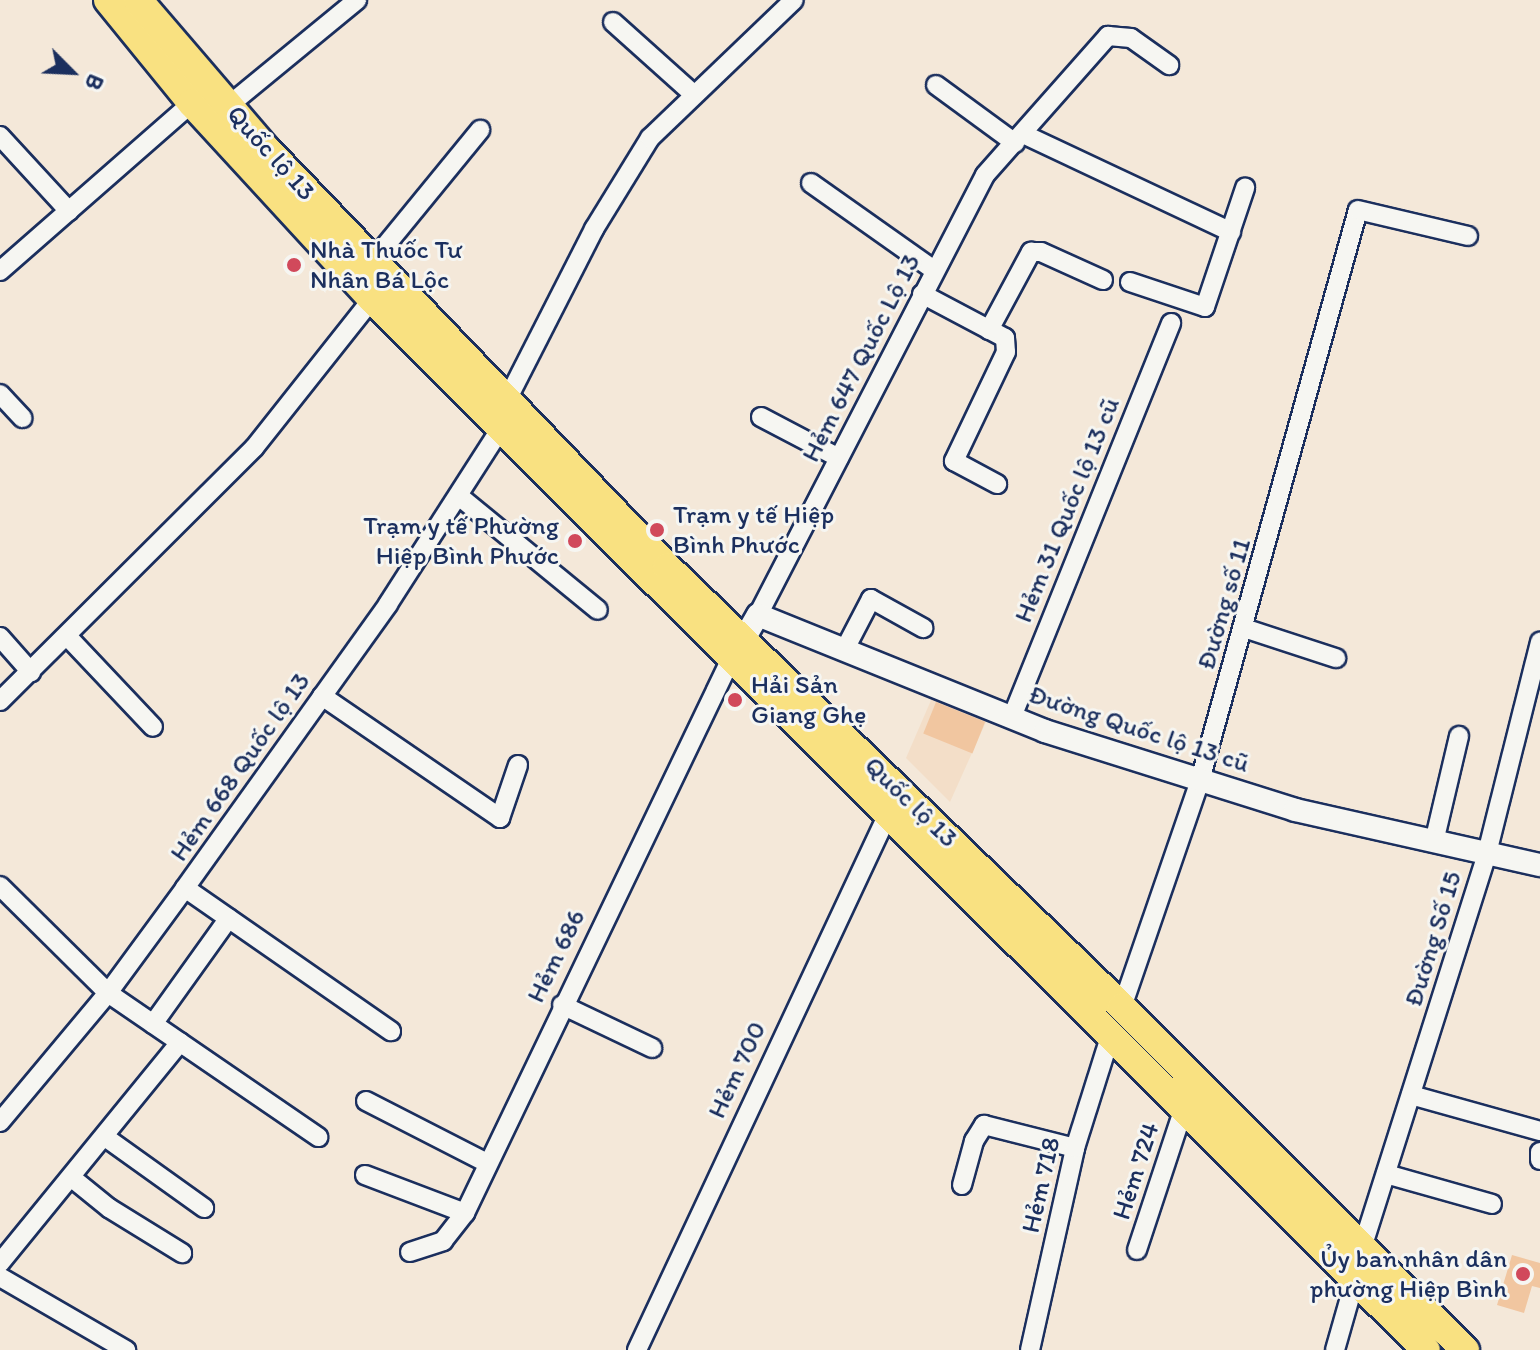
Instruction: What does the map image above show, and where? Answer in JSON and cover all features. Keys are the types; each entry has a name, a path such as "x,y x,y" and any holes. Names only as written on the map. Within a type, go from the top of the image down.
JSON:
{"highway":[{"name":"Quốc lộ 13","path":"108,0 192,103 372,299 501,428 744,638 888,814 1426,1350"},
{"name":"Quốc lộ 13","path":"138,0 228,106 372,262 667,567 744,638 1122,1007 1465,1350"}],"street":[{"path":"228,106 357,0"},
{"path":"507,400 594,229 650,138 692,93 794,0"},
{"path":"613,22 692,93"},
{"name":"Hẻm 647 Quốc Lộ 13","path":"744,638 985,175 1019,139 1043,104 1108,36 1131,38 1169,65"},
{"path":"936,85 1019,139 1231,232"},
{"path":"0,271 192,103"},
{"path":"372,262 480,130"},
{"path":"0,136 69,211"},
{"path":"811,183 934,270"},
{"path":"1130,282 1205,307 1245,188"},
{"name":"Đường số 11","path":"1122,1007 1200,780 1358,210 1468,236"},
{"path":"989,330 1031,252 1103,280"},
{"path":"922,294 1005,338 1006,352 954,461 997,484"},
{"path":"0,701 254,448 372,299"},
{"name":"Hẻm 31 Quốc lộ 13 cũ","path":"1012,717 1171,323"},
{"path":"0,394 22,418"},
{"path":"761,417 839,458"},
{"name":"Hẻm 668 Quốc lộ 13","path":"0,1122 108,993 185,888 460,497 501,428"},
{"path":"460,497 598,610"},
{"path":"846,647 871,599 923,628"},
{"path":"1244,628 1336,658"},
{"path":"67,636 153,727"},
{"path":"0,637 31,672"},
{"name":"Đường Quốc lộ 13 cũ","path":"744,638 846,647 1012,717 1295,810 1540,865"},
{"name":"Hẻm 686","path":"410,1252 443,1241 465,1213 562,1005 744,638"},
{"name":"Đường Số 15","path":"1362,1248 1487,853 1540,642"},
{"path":"322,696 500,818 518,765"},
{"path":"1434,842 1459,736"},
{"name":"Hẻm 700","path":"637,1350 888,814"},
{"path":"0,886 108,993 318,1137"},
{"path":"185,888 391,1031"},
{"path":"153,1024 229,918"},
{"path":"562,1005 652,1048"},
{"name":"Hẻm 718","path":"1030,1350 1075,1148 1111,1034"},
{"path":"0,1263 180,1042"},
{"path":"1411,1095 1540,1131"},
{"path":"366,1101 487,1163"},
{"name":"Hẻm 724","path":"1137,1250 1184,1108"},
{"path":"962,1185 984,1125 1075,1148"},
{"path":"105,1137 204,1208"},
{"path":"1540,1152 1540,1160"},
{"path":"1386,1174 1492,1204"},
{"path":"365,1175 465,1213"},
{"path":"72,1178 109,1208 182,1253"},
{"path":"0,1277 126,1350"},
{"path":"1335,1350 1355,1280"}],"shaded area":[{"path":"935,691 989,715 950,802 906,758"}],"building":[{"path":"936,702 985,722 972,753 923,734"},
{"name":"Ủy ban nhân dân phường Hiệp Bình","path":"1512,1255 1540,1263 1540,1288 1532,1286 1524,1313 1497,1305"}],"place":[{"name":"Nhà Thuốc Tư Nhân Bá Lộc","path":"294,265"},
{"name":"Trạm y tế Hiệp Bình Phước","path":"657,530"},
{"name":"Trạm y tế Phường Hiệp Bình Phước","path":"575,541"},
{"name":"Hải Sản Giang Ghẹ","path":"735,700"},
{"name":"Ủy ban nhân dân phường Hiệp Bình","path":"1523,1274"}]}
